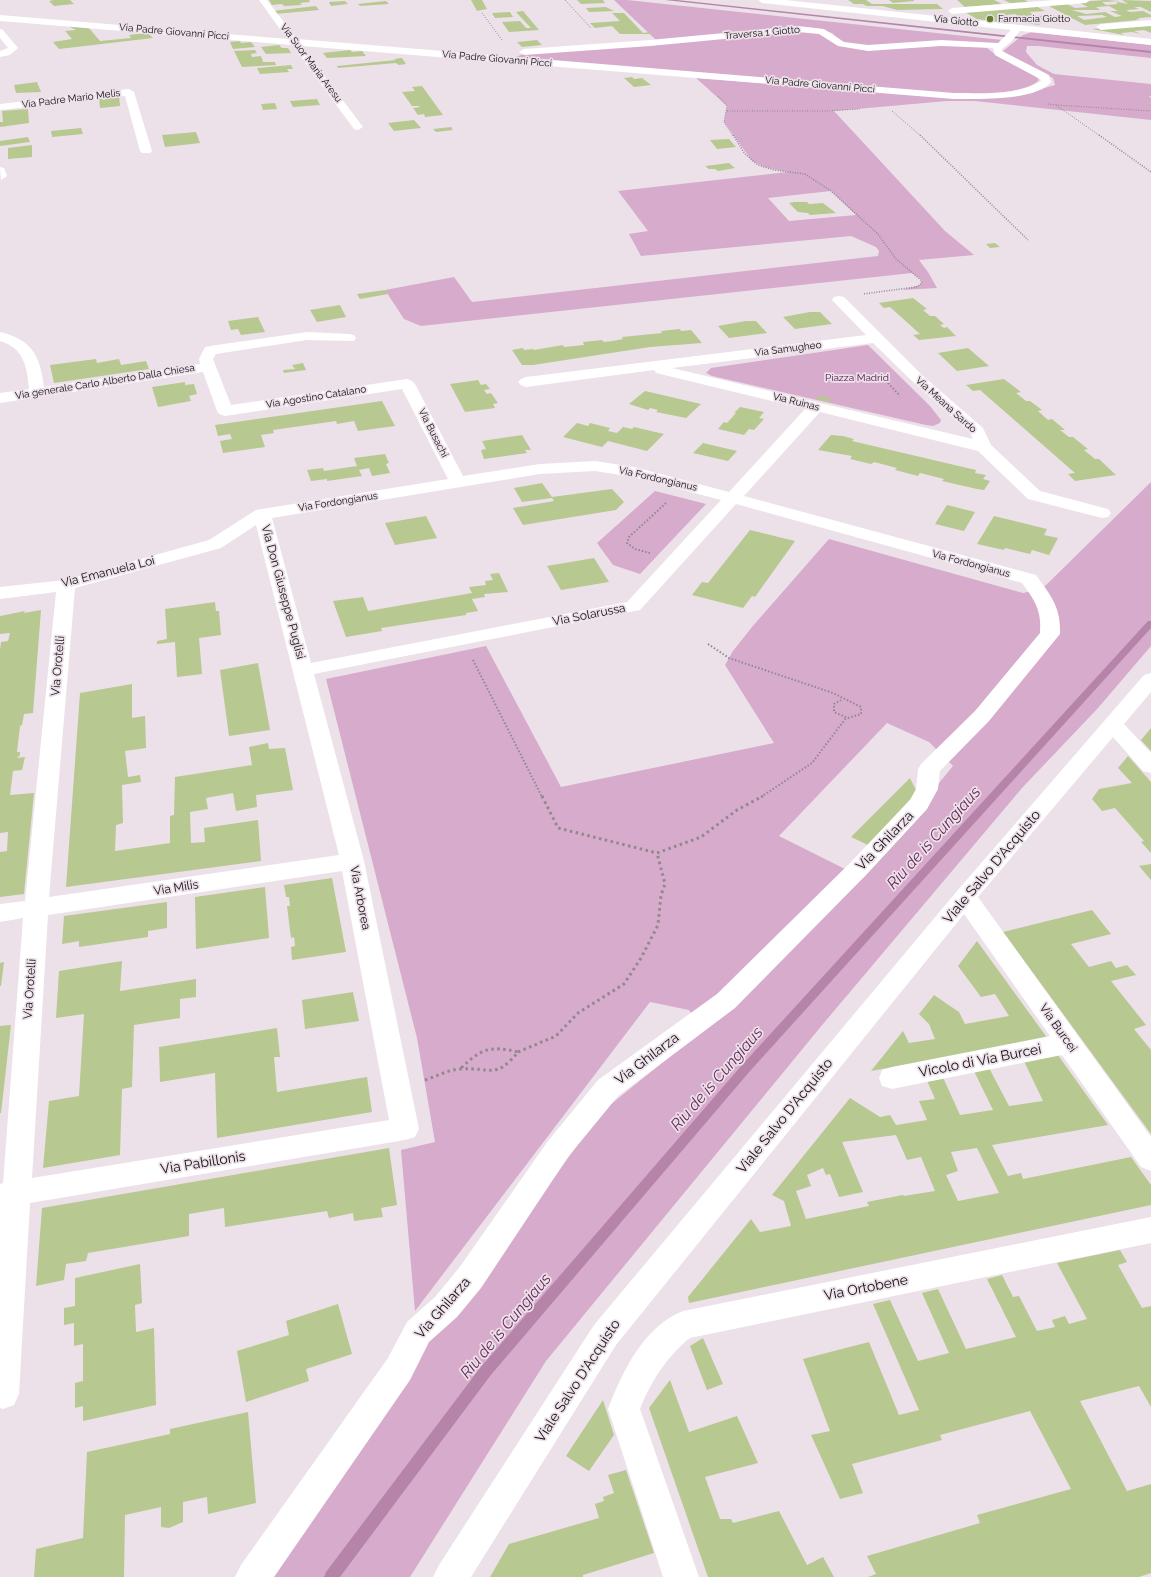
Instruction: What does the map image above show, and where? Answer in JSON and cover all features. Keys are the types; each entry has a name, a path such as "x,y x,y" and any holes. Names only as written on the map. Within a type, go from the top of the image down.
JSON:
{"street":[{"name":"Via Suor Maria Aresu","path":"263,0 358,127"},
{"name":"Via Giotto","path":"763,0 1002,26 1013,34 1082,30 1151,42"},
{"path":"805,0 814,6"},
{"path":"922,17 926,14 955,10 1037,2 1086,0"},
{"path":"1037,2 1054,11"},
{"path":"945,4 955,10 963,22"},
{"name":"Via Padre Giovanni Picci","path":"0,18 954,96 994,95 1036,88 1046,82 1045,77 998,53 997,49 1000,46"},
{"path":"1002,26 1020,22 1082,30 1151,22"},
{"name":"Traversa 1 Giotto","path":"495,58 538,50 803,29 821,31 841,44 857,47 884,47 941,43 1000,46"},
{"path":"0,32 13,48 7,53 0,54"},
{"path":"1000,46 1013,34"},
{"name":"Via Padre Mario Melis","path":"0,107 129,92 146,151"},
{"name":"Via Meana Sardo","path":"839,300 917,378 977,430 984,447 1034,495 1102,513"},
{"path":"0,336 14,339 25,349 34,364 38,393"},
{"path":"209,366 206,359 210,350 307,336 349,338"},
{"name":"Via Samugheo","path":"526,382 876,338"},
{"path":"698,379 700,360"},
{"name":"Via generale Carlo Alberto Dalla Chiesa","path":"0,398 209,366"},
{"name":"Via Agostino Catalano","path":"209,366 225,411 407,384"},
{"name":"Via Ruinas","path":"648,367 984,447"},
{"name":"Via Busachi","path":"407,384 458,482"},
{"name":"Via Solarussa","path":"304,670 633,606 816,407"},
{"path":"943,437 970,424"},
{"name":"Via Fordongianus","path":"216,544 262,514 540,469 595,466 634,472 685,485 1029,580"},
{"name":"Via Don Giuseppe Puglisi","path":"262,514 304,670"},
{"name":"Via Emanuela Loi","path":"0,593 66,584 216,544"},
{"name":"Via Ghilarza","path":"253,1577 399,1369 418,1332 446,1306 470,1278 558,1149 608,1088 726,1001 858,869 919,804 927,789 929,769 982,716 1050,634 1052,616 1045,600 1029,580"},
{"name":"Via Orotelli","path":"3,1394 8,1195 66,584"},
{"name":"Via Arborea","path":"304,670 314,718 352,862 405,1129"},
{"name":"Viale Salvo D'Acquisto","path":"451,1577 605,1335 965,897 1151,679"},
{"path":"1112,724 1151,766"},
{"name":"Via Milis","path":"0,913 36,909 352,862"},
{"name":"Via Burcei","path":"965,897 1151,1159"},
{"name":"Vicolo di Via Burcei","path":"892,1078 1069,1043"},
{"name":"Via Pabillonis","path":"8,1195 405,1129"},
{"name":"Via Ortobene","path":"681,1577 624,1409 628,1396 666,1339 673,1331 683,1325 1151,1230"}],"path":[{"path":"565,0 609,45"},
{"path":"482,13 511,54"},
{"path":"693,75 727,106 724,122 752,161 764,167 805,174 821,183 878,234 896,259 922,280 920,285 916,288 860,294 839,300"},
{"path":"1042,104 1151,111"},
{"path":"1056,105 1151,172"},
{"path":"727,111 757,110 830,112 862,109"},
{"path":"888,109 898,115 927,141 972,184 1017,231 1028,240"},
{"path":"877,372 900,396"},
{"path":"887,382 917,378"},
{"path":"676,560 635,549 626,543 629,537 685,485"},
{"path":"462,640 558,828 657,853 700,837 737,810 780,785 812,763 846,718"},
{"path":"708,644 729,658 833,694 842,700 853,702 861,707 861,714 855,718 846,718 834,712 834,704 842,700"},
{"path":"397,1089 460,1069 492,1073 508,1066 518,1052 556,1036 578,1013 624,984 642,958 658,925 661,895 665,884 657,853"},
{"path":"460,1069 478,1052 499,1046 518,1052"}],"green space":[{"path":"614,0 627,0 1002,40 1000,43 995,44 871,46 849,44 841,41 832,33 818,29 656,40"},
{"path":"788,31 817,32 845,47 939,44 979,46 987,48 997,56 1036,76 1039,80 1033,85 1013,91 989,94 959,95 513,58 529,52"},
{"path":"1032,32 1151,45 1151,58 1038,46 1027,46 1026,52 1037,65 1054,74 1151,84 1151,96 1149,96 1151,98 1151,120 975,101 947,101 834,111 945,231 974,255 919,260 937,288 902,290 920,285 922,280 912,273 421,326 404,319 385,290 454,277 472,302 878,256 879,251 876,247 851,236 641,256 629,234 648,231 618,191 788,172 764,167 752,161 724,122 727,106 696,78 956,98 1027,93 1055,85 1053,78 1008,56 1003,51 1023,35","holes":["831,191 856,215 789,221 768,198"]},
{"name":"Piazza Madrid","path":"868,345 930,406 941,420 940,423 933,426 926,425 712,376 706,373 711,368"},
{"path":"1151,482 1151,646 1098,708 1022,788 823,1024 546,1361 410,1577 264,1577 424,1340 455,1317 600,1113 699,1033 697,1021 689,1010 650,1002 415,1311 401,1150 435,1142 417,1038 326,679 486,646 561,787 774,743 725,665 733,651 752,627 829,539 1023,593 1042,589","holes":["887,723 929,742 953,766 939,783 926,810 863,878 779,836"]},
{"path":"655,491 706,504 640,574 613,565 597,543"}],"building":[{"path":"70,0 74,4 54,6 49,1"},
{"path":"269,0 309,0 310,2 300,3 302,5 284,6 282,4 272,5"},
{"path":"471,0 482,0 487,9 477,11"},
{"path":"577,0 603,0 605,3 581,4"},
{"path":"848,0 866,0 872,4 937,4 943,9 897,10 883,6 854,4"},
{"path":"889,0 914,0 914,1 893,3"},
{"path":"957,0 994,0 1002,4 965,7"},
{"path":"1004,0 1025,0 1028,2 1010,3"},
{"path":"1106,0 1120,1 1102,2 1106,5 1118,4 1116,2 1128,4 1122,0 1151,1 1151,12 1141,7 1134,7 1139,9 1126,10 1130,12 1143,11 1151,15 1151,17 1136,19 1138,20 1085,25 1047,5 1065,3 1075,8 1088,7 1078,2","holes":["1109,6 1118,11 1110,11 1122,16 1115,17 1105,12 1086,14 1072,10 1100,10 1096,7","1102,15 1107,17 1084,20 1077,16"]},
{"path":"345,1 348,4 331,6 329,2"},
{"path":"386,1 389,4 360,6 358,4"},
{"path":"1034,5 1045,11 1029,12 1037,16 1053,15 1064,21 1034,20 1029,17 1021,18 1015,14 1006,15 1012,18 1001,19 1006,23 977,19 963,11"},
{"path":"316,6 319,10 275,14 273,11"},
{"path":"606,7 614,11 589,12 586,8"},
{"path":"523,11 539,30 509,32 502,22 520,21 526,28 531,28 516,12"},
{"path":"510,12 513,17 495,18 492,13"},
{"path":"612,13 624,13 643,33 650,32 652,34 620,34 612,26 595,28 590,23 620,21"},
{"path":"1029,20 1042,22 1039,25 1025,23"},
{"path":"1151,24 1151,33 1144,30 1134,31 1141,34 1132,32 1121,33 1124,35 1092,29"},
{"path":"66,25 88,27 100,41 131,38 129,35 148,33 153,38 59,49 53,42 72,39 65,31 76,30"},
{"path":"537,40 542,45 522,47 517,42"},
{"path":"240,41 241,43 251,42 255,47 233,49 230,42"},
{"path":"279,45 282,48 288,48 291,53 266,54 261,47"},
{"path":"255,50 257,53 251,54 252,57 261,56 263,62 275,62 276,65 242,67 234,51"},
{"path":"350,50 352,52 362,51 366,56 327,58 323,53"},
{"path":"402,58 406,64 399,65 396,63 338,68 337,66 396,60 394,59"},
{"path":"291,65 293,69 287,69 289,72 260,74 257,68"},
{"path":"632,77 634,79 642,78 651,85 634,87 624,78"},
{"path":"37,82 41,92 16,93 14,85"},
{"path":"422,86 443,115 425,117 424,114 418,115 413,108 420,107 412,106 402,92 415,91 412,87"},
{"path":"119,95 120,106 100,108 99,97"},
{"path":"317,99 320,105 293,107 290,101"},
{"path":"275,103 277,109 263,110 261,104"},
{"path":"28,109 29,123 0,127 0,122 3,122 2,111"},
{"path":"414,120 421,128 394,131 388,123"},
{"path":"451,127 453,130 436,132 433,129"},
{"path":"81,128 83,134 52,137 51,131"},
{"path":"196,132 200,143 165,147 162,135"},
{"path":"28,137 30,142 0,146 0,141"},
{"path":"729,139 736,147 717,149 710,140"},
{"path":"32,145 32,157 8,159 8,148"},
{"path":"729,163 735,168 718,171 715,169 709,169 705,166"},
{"path":"807,202 809,204 823,203 836,213 810,215 808,213 798,212 789,203"},
{"path":"995,243 1000,247 990,248 986,244"},
{"path":"385,290 388,294 360,299 357,294"},
{"path":"913,298 927,309 923,310 930,316 935,316 944,324 940,325 944,328 947,327 956,336 919,340 913,335 920,334 890,307 884,308 879,303"},
{"path":"340,305 346,317 317,322 310,310"},
{"path":"810,312 820,312 832,324 795,329 783,317"},
{"path":"258,317 265,332 241,335 238,329 231,330 228,321"},
{"path":"746,321 756,321 767,333 729,338 718,326"},
{"path":"680,329 681,331 691,330 702,343 650,347 533,365 522,365 512,350 523,348 524,350 534,350 563,345 564,347 584,345 583,342 602,340 604,342 613,341 623,339 622,337 662,333 661,331"},
{"path":"968,348 989,366 957,371 938,353"},
{"path":"96,359 97,363 119,359 121,365 146,361 149,369 54,383 50,365"},
{"path":"303,363 306,370 284,373 283,370 295,369 292,365"},
{"path":"1004,379 1021,392 1016,393 1026,401 1030,401 1042,410 1038,411 1048,420 1052,419 1065,430 1060,430 1069,437 1073,437 1088,449 1084,450 1095,459 1099,459 1116,475 1075,481 1068,474 1075,473 980,390 973,391 966,385"},
{"path":"478,380 481,385 486,384 490,389 484,390 487,394 491,393 498,403 493,404 495,408 465,412 450,384"},
{"path":"185,382 185,385 194,384 197,394 189,396 191,401 158,407 152,387"},
{"path":"645,391 701,404 686,418 656,412 658,410 650,408 648,410 629,404"},
{"path":"819,396 832,399 829,402 816,399"},
{"path":"382,401 395,426 358,431 354,421 337,424 336,421 273,430 274,433 261,435 265,447 223,453 220,441 232,439 230,434 218,436 215,425"},
{"path":"740,407 764,412 759,418 764,419 754,430 749,429 744,435 718,429 724,422 727,423"},
{"path":"577,423 588,426 590,423 610,428 608,431 617,433 623,427 632,429 634,427 664,434 647,451 608,441 602,447 563,437"},
{"path":"522,435 531,450 525,450 527,453 484,459 481,450 486,449 482,441"},
{"path":"831,435 843,436 854,439 852,441 976,470 975,473 986,475 983,479 990,481 984,490 977,489 942,481 944,479 920,473 918,476 895,470 897,468 874,462 871,464 850,459 852,456 818,450"},
{"path":"703,443 737,451 728,461 693,453"},
{"path":"385,454 389,463 386,464 390,473 372,476 369,468 359,470 362,476 327,481 327,479 311,481 307,470 323,468 324,471 357,466 354,458"},
{"path":"542,483 552,497 612,489 624,502 616,510 523,525 513,508 554,501 552,498 522,502 514,488"},
{"path":"947,505 975,512 964,531 935,524"},
{"path":"426,516 437,538 395,545 385,523"},
{"path":"994,516 1047,529 1044,535 1058,538 1049,555 1032,550 1030,554 1005,548 1004,550 977,544"},
{"path":"750,530 795,541 755,597 752,596 743,608 692,595 702,582 708,583"},
{"path":"594,558 609,582 561,590 547,566"},
{"path":"499,573 508,592 484,594 485,597 472,599 478,611 466,613 466,615 381,628 382,631 346,637 333,601 363,597 368,611 472,593 469,587 486,585 485,581 493,580 490,574"},
{"path":"215,602 216,611 219,611 221,635 199,638 202,674 177,677 175,642 157,644 157,641 167,639 165,609"},
{"path":"41,610 33,713 24,714 22,725 20,726 17,752 20,752 20,755 17,758 25,757 22,770 13,771 10,795 34,793 24,894 0,897 0,852 7,851 8,832 0,833 0,650 1,642 8,641 10,633 0,634 0,616 25,611 24,613"},
{"path":"258,663 270,730 229,736 220,670"},
{"path":"132,684 132,718 145,716 146,748 125,751 128,777 140,775 141,782 122,785 123,823 116,825 115,851 170,843 170,816 174,815 175,777 252,765 249,747 268,743 269,749 285,748 293,790 256,795 257,807 236,811 233,793 206,798 208,809 190,812 191,843 205,842 204,828 258,820 261,861 66,887 80,693"},
{"path":"1151,728 1151,751 1141,740"},
{"path":"1128,756 1151,782 1151,853 1141,842 1144,841 1115,808 1102,811 1092,799 1099,789 1132,783 1118,768"},
{"path":"910,778 917,792 868,845 851,837"},
{"path":"1151,864 1151,880 1139,866"},
{"path":"332,878 346,952 292,960 291,947 295,946 294,937 291,938 287,906 290,906 289,897 286,897 284,885"},
{"path":"265,887 269,938 196,949 195,897"},
{"path":"167,902 167,928 148,931 148,937 79,947 79,941 62,944 64,916"},
{"path":"1092,910 1111,934 1071,944 1089,967 1111,961 1116,968 1127,965 1136,975 1111,981 1146,1025 1134,1029 1151,1050 1151,1134 1003,932"},
{"path":"977,941 1048,1039 871,1071 903,1031 909,1043 935,1039 929,1024 919,1014 934,995 959,1012 965,1024 1009,1016 995,994 981,997 958,966"},
{"path":"122,961 120,991 196,979 196,997 180,999 180,1018 134,1025 132,1087 122,1089 120,1155 43,1168 49,1101 79,1096 84,1014 56,1018 59,971"},
{"path":"4,962 1,986 0,986 0,963"},
{"path":"353,992 359,1021 305,1029 302,1000"},
{"path":"11,1025 1,1113 0,1113 0,1026"},
{"path":"277,1028 280,1057 274,1057 277,1092 367,1077 372,1112 217,1138 215,1073 160,1082 159,1047"},
{"path":"1055,1051 1108,1125 992,1145 1008,1176 1021,1173 1023,1179 1131,1157 1151,1185 1151,1205 689,1303 688,1297 751,1219 760,1232 791,1226 784,1201 772,1195 850,1098 880,1117 890,1115 896,1125 927,1120 919,1101 935,1099 925,1076 941,1073 960,1115 993,1110 972,1067 987,1064 1009,1106 1043,1101 1022,1057","holes":["896,1135 907,1160 921,1157 935,1191 867,1202 869,1206 806,1219 796,1191 811,1186 807,1175 823,1168 826,1175 830,1174 839,1197 863,1192 842,1142","977,1148 999,1193 958,1201 946,1175 958,1171 951,1152"]},
{"path":"389,1148 397,1205 381,1208 383,1217 354,1221 353,1213 329,1218 327,1211 225,1227 224,1208 189,1214 189,1236 88,1253 86,1261 66,1264 64,1280 36,1286 42,1208"},
{"path":"1120,1250 1127,1262 1118,1265 1142,1308 1151,1306 1151,1407 1139,1386 1080,1401 1127,1491 1151,1484 1151,1573 1139,1577 868,1577 876,1574 867,1556 980,1523 977,1515 1071,1489 1030,1411 940,1435 942,1440 852,1464 863,1493 840,1499 811,1435 830,1431 803,1359 869,1342 899,1415 919,1410 873,1304 890,1300 918,1361 949,1353 922,1293 938,1289 966,1349 1016,1337 987,1279 1002,1275 1013,1297 1019,1296 1037,1331 1055,1327 1052,1320 1065,1316 1069,1324 1087,1319 1057,1263"},
{"path":"140,1264 142,1303 135,1305 136,1332 154,1328 156,1405 83,1421 83,1406 75,1408 75,1383 83,1381 83,1344 74,1346 74,1323 64,1325 64,1308 75,1306 75,1278"},
{"path":"338,1304 352,1354 306,1369 309,1381 246,1402 237,1351 289,1335 286,1321"},
{"path":"703,1338 723,1384 707,1390 690,1346"},
{"path":"670,1380 689,1432 737,1416 758,1463 705,1477 720,1519 731,1519 733,1523 779,1511 807,1565 823,1557 834,1577 708,1577 649,1408"},
{"path":"603,1400 614,1435 589,1471 566,1456"},
{"path":"248,1412 256,1503 208,1514 207,1497 183,1502 183,1522 169,1528 161,1527 161,1507 125,1515 124,1577 34,1577 36,1549 83,1538 87,1452 170,1434 170,1429"},
{"path":"626,1470 654,1553 583,1575 583,1577 490,1577 509,1544 599,1518 595,1504 604,1501 603,1497 614,1493 608,1475"}],"waterway":[{"path":"667,0 1151,52"},
{"name":"Riu de is Cungiaus","path":"331,1577 485,1372 746,1068 1151,623"}],"place":[{"name":"Farmacia Giotto","path":"990,19"}]}
